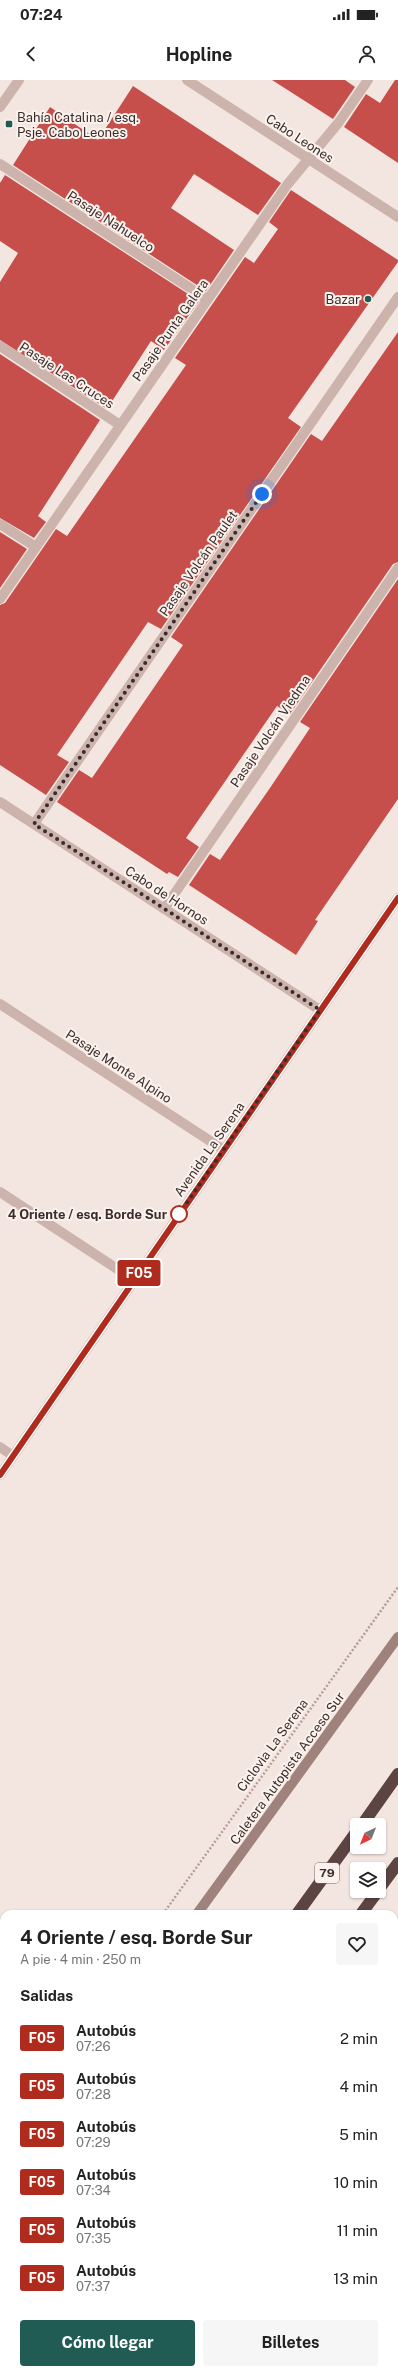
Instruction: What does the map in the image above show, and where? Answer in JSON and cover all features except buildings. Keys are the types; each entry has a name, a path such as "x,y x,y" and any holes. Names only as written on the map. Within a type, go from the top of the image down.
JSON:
{"highway":[{"path":"367,1818 398,1774"},
{"name":"79","path":"300,1910 350,1841"},
{"path":"386,1879 398,1863"},
{"path":"364,1910 372,1898"}],"main road":[{"name":"Caletera Autopista Acceso Sur","path":"200,1910 398,1637"}],"street":[{"path":"0,107 18,80"},
{"name":"Cabo Leones","path":"187,80 398,217"},
{"name":"Pasaje Punta Galera","path":"0,598 287,185 339,122 368,80"},
{"name":"Pasaje Nahuelco","path":"0,164 207,299"},
{"name":"Pasaje Volcán Paulet","path":"34,824 398,297"},
{"name":"Pasaje Las Cruces","path":"0,346 120,425"},
{"path":"0,524 36,547"},
{"name":"Pasaje Volcán Viedma","path":"164,909 398,568"},
{"name":"Cabo de Hornos","path":"0,802 320,1010"},
{"name":"Avenida La Serena","path":"0,1475 398,898"},
{"name":"Pasaje Monte Alpino","path":"0,1004 224,1150"},
{"path":"0,1192 134,1280"},
{"path":"0,1447 13,1456"}],"path":[{"name":"Ciclovìa La Serena","path":"166,1910 398,1587"}],"bus line":[{"name":"F05","path":"0,1475 398,898"}],"place":[{"name":"Bahía Catalina / esq. Psje. Cabo Leones","path":"9,124"},
{"name":"Bazar","path":"368,299"},
{"name":"4 Oriente / esq. Borde Sur","path":"179,1214"}],"route":[{"path":"179,1214 320,1010 34,824 262,494"}]}
